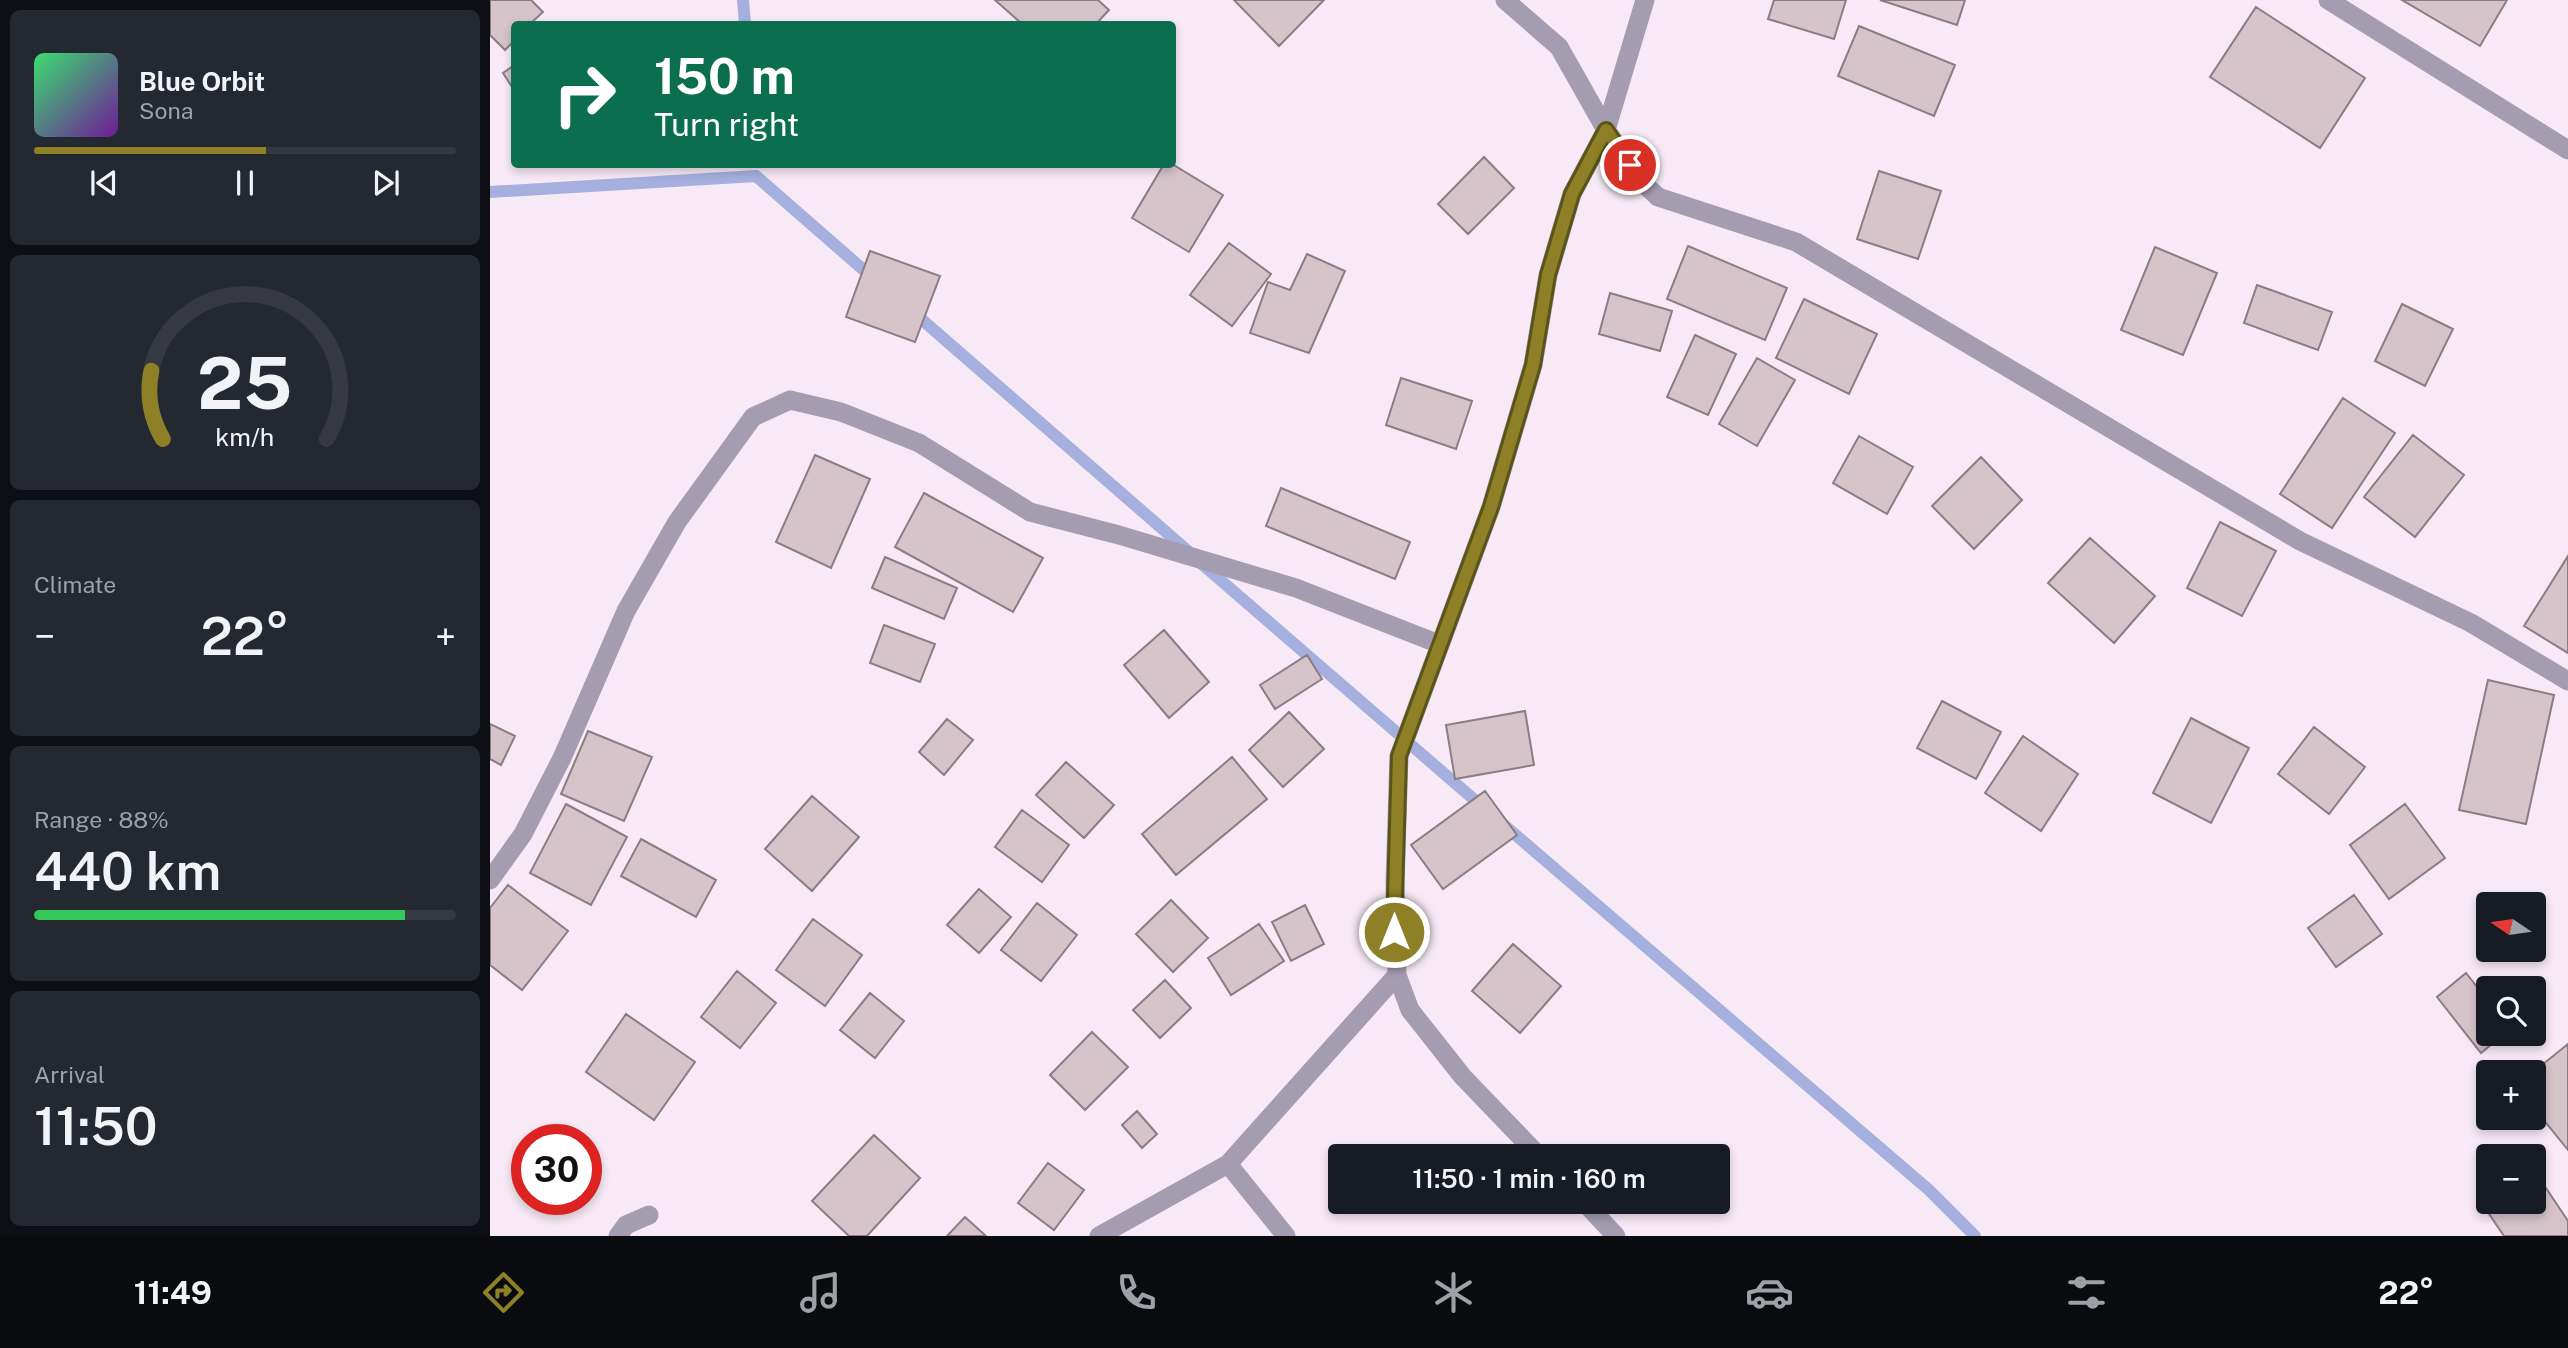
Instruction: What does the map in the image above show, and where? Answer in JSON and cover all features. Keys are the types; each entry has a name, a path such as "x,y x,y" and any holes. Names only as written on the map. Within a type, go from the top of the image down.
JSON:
{"street":[{"path":"1505,0 1559,47 1606,130 1643,183 1658,197 1797,242 2300,541 2471,623 2568,681"},
{"path":"1527,1144 1463,1077 1410,1010 1397,975 1395,882 1399,756 1495,494 1533,365 1548,275 1572,194 1606,130 1646,0"},
{"path":"2328,0 2568,150"},
{"path":"490,880 523,834 557,769 626,611 677,522 753,417 790,400 841,412 919,443 1030,512 1131,538 1296,588 1439,644"},
{"path":"1099,1236 1228,1164 1397,975"},
{"path":"1228,1164 1286,1236"},
{"path":"1595,1214 1616,1236"},
{"path":"618,1236 626,1225 649,1215"}],"building":[{"path":"490,0 531,0 543,12 533,21 511,21 511,44 505,50 490,35"},
{"path":"995,0 1098,0 1109,10 1099,21 1019,21"},
{"path":"1234,0 1324,0 1279,46"},
{"path":"1774,0 1846,0 1834,39 1768,19"},
{"path":"1880,0 1965,0 1957,25"},
{"path":"2402,0 2507,0 2480,46"},
{"path":"2256,7 2365,78 2320,148 2210,77"},
{"path":"1859,26 1955,65 1934,116 1838,76"},
{"path":"511,67 511,85 503,73"},
{"path":"1484,157 1514,188 1468,234 1438,204"},
{"path":"1176,166 1223,195 1189,252 1132,218 1162,168"},
{"path":"1879,171 1941,191 1918,259 1857,239"},
{"path":"1229,243 1271,274 1232,326 1190,295"},
{"path":"1688,246 1787,288 1765,340 1667,299"},
{"path":"2155,247 2217,273 2183,355 2121,330"},
{"path":"870,251 940,276 915,342 846,317"},
{"path":"1307,254 1345,271 1309,353 1250,333 1268,282 1290,290"},
{"path":"2257,285 2332,312 2318,350 2244,323"},
{"path":"1610,293 1672,311 1660,351 1599,334"},
{"path":"1804,299 1877,334 1849,394 1776,358"},
{"path":"2402,304 2453,329 2425,386 2375,361"},
{"path":"1695,335 1736,354 1708,415 1667,397"},
{"path":"1757,358 1795,380 1757,446 1719,424"},
{"path":"1401,378 1472,401 1456,449 1386,425"},
{"path":"2343,398 2395,433 2332,528 2280,494"},
{"path":"2413,435 2464,475 2415,537 2364,497"},
{"path":"1859,436 1913,467 1887,514 1833,483"},
{"path":"815,455 870,479 831,568 776,542"},
{"path":"1981,457 2022,500 1974,549 1932,506"},
{"path":"1281,488 1410,542 1395,579 1266,526"},
{"path":"924,493 1043,558 1013,612 895,547"},
{"path":"2220,522 2276,551 2242,616 2187,588"},
{"path":"2090,538 2155,596 2114,643 2048,583"},
{"path":"2568,556 2568,653 2524,626"},
{"path":"885,557 957,588 944,619 872,588"},
{"path":"884,625 935,644 920,682 870,663"},
{"path":"1164,630 1209,682 1169,718 1124,665"},
{"path":"1307,655 1322,679 1275,709 1260,685"},
{"path":"2488,680 2554,695 2526,824 2459,810"},
{"path":"1942,701 2001,732 1976,779 1917,748"},
{"path":"1525,711 1534,765 1455,779 1446,725"},
{"path":"1289,712 1324,749 1283,787 1249,750"},
{"path":"2191,718 2249,748 2211,823 2153,793"},
{"path":"947,719 973,740 944,775 919,752"},
{"path":"490,724 515,736 501,765 490,759"},
{"path":"2314,727 2365,767 2329,814 2278,774"},
{"path":"588,731 652,757 624,821 561,794"},
{"path":"2023,736 2078,774 2041,831 1985,793"},
{"path":"1232,757 1267,799 1176,875 1142,834"},
{"path":"1066,762 1114,805 1084,838 1036,795"},
{"path":"1485,791 1517,835 1443,889 1411,845"},
{"path":"812,796 859,837 812,891 765,849"},
{"path":"566,804 627,837 591,905 530,873"},
{"path":"2405,804 2445,858 2389,899 2350,845"},
{"path":"1022,810 1069,845 1042,882 995,847"},
{"path":"641,839 716,880 696,917 621,876"},
{"path":"508,885 568,931 522,990 490,965 490,908"},
{"path":"979,889 1011,917 979,953 947,925"},
{"path":"2354,895 2382,934 2336,967 2308,928"},
{"path":"1171,900 1208,938 1173,972 1136,934"},
{"path":"1037,903 1077,935 1041,981 1001,950"},
{"path":"1305,905 1324,944 1291,961 1272,922"},
{"path":"813,919 862,955 825,1006 776,970"},
{"path":"1259,924 1284,961 1231,995 1208,958"},
{"path":"1513,944 1561,986 1520,1033 1472,991"},
{"path":"737,971 776,1003 740,1048 701,1017"},
{"path":"2466,973 2476,986 2476,1046 2489,1046 2481,1053 2437,997"},
{"path":"1165,980 1191,1008 1160,1038 1133,1010"},
{"path":"870,993 904,1021 875,1058 840,1030"},
{"path":"626,1014 695,1062 654,1120 586,1072"},
{"path":"1092,1032 1128,1067 1085,1110 1050,1075"},
{"path":"2568,1044 2568,1150 2546,1123 2546,1062"},
{"path":"1137,1111 1157,1134 1142,1148 1122,1125"},
{"path":"874,1135 920,1178 867,1236 849,1236 812,1201"},
{"path":"1048,1163 1084,1190 1054,1230 1018,1203"},
{"path":"2546,1188 2568,1221 2568,1236 2504,1236 2489,1214 2546,1214"},
{"path":"965,1217 986,1236 947,1236"}],"waterway":[{"path":"743,0 745,21"},
{"path":"490,192 756,176 874,279"},
{"path":"912,311 1189,552"},
{"path":"1202,564 1485,809"},
{"path":"1504,825 1929,1190 1975,1236"}],"route":[{"path":"1394,932 1399,756 1491,507 1533,365 1548,275 1572,194 1606,130 1630,165"}]}
